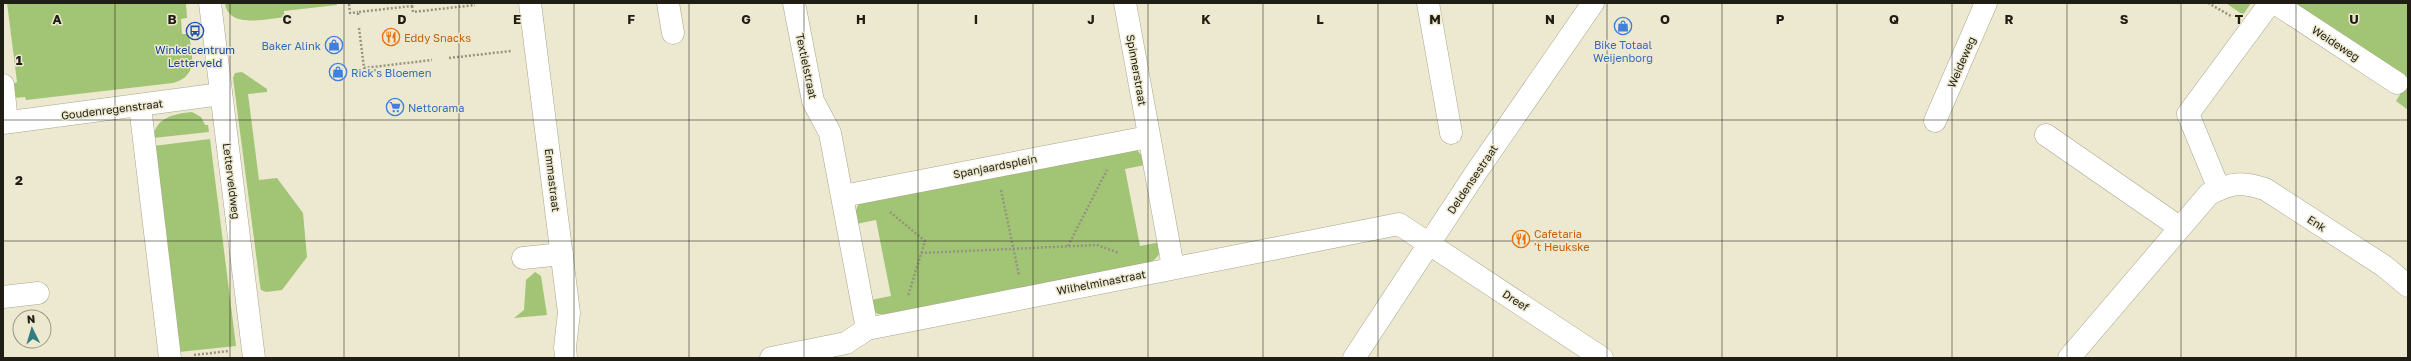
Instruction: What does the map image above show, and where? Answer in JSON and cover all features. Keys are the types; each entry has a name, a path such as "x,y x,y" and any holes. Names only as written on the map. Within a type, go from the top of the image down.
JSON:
{"street":[{"name":"Letterveldweg","path":"210,3 253,353"},
{"name":"Emmastraat","path":"530,3 569,313 565,347 566,358"},
{"path":"668,3 673,34"},
{"name":"Textielstraat","path":"794,3 813,101 830,133 843,196"},
{"name":"Spinnerstraat","path":"1125,3 1148,136"},
{"path":"1428,3 1451,133"},
{"name":"Deldensestraat","path":"1354,358 1477,171 1593,3"},
{"name":"Weideweg","path":"1935,121 1986,3"},
{"path":"2219,189 2188,114 2270,3"},
{"name":"Weideweg","path":"2275,3 2397,83"},
{"path":"3,85 5,122"},
{"name":"Goudenregenstraat","path":"5,122 140,106 221,94"},
{"path":"140,106 170,358"},
{"path":"2046,135 2179,227"},
{"path":"1148,136 1173,267"},
{"name":"Spanjaardsplein","path":"843,196 1148,136"},
{"name":"Enk","path":"2069,358 2179,227 2209,194 2232,183 2249,184 2265,189 2384,266 2408,286"},
{"path":"843,196 867,329"},
{"name":"Wilhelminastraat","path":"771,358 846,343 867,329 1173,267 1399,224 1429,244"},
{"name":"Dreef","path":"1429,244 1599,357"},
{"path":"523,258 562,254"},
{"path":"3,297 38,293"}],"path":[{"path":"349,4 350,13 358,14 412,4 413,12 475,5"},
{"path":"359,28 364,68 432,60"},
{"path":"449,58 536,48"},
{"path":"1067,246 1123,140"},
{"path":"996,165 1023,297"},
{"path":"864,191 925,241 901,322"},
{"path":"921,253 1097,245 1126,256"},
{"path":"193,355 253,353"}],"green space":[{"path":"7,3 186,3 187,18 181,19 182,34 189,34 192,57 190,70 181,80 173,83 26,100 25,97 14,98 12,84 17,82"},
{"path":"225,3 337,3 337,5 284,11 284,17 249,20 233,16 228,11"},
{"path":"2226,3 2251,3 2243,15"},
{"path":"2290,3 2408,3 2408,79"},
{"path":"242,72 267,89 267,92 248,94 259,180 277,178 303,213 307,257 282,290 266,292 261,290 260,285 233,78 235,73"},
{"path":"2408,82 2408,110 2396,101"},
{"path":"192,112 201,117 205,125 208,125 209,132 153,138 158,125 162,121 179,114"},
{"path":"210,139 236,346 179,352 153,146"},
{"path":"1136,149 1142,156 1145,165 1125,169 1140,246 1160,242 1159,254 1151,262 886,314 878,314 872,310 871,300 891,296 876,220 856,224 856,210 863,198"},
{"path":"535,272 541,276 547,315 514,318 524,310 526,280"}],"place":[{"name":"Bike Totaal Weijenborg","path":"1623,26"},
{"name":"Winkelcentrum Letterveld","path":"195,31"},
{"name":"Eddy Snacks","path":"391,37"},
{"name":"Baker Alink","path":"334,45"},
{"name":"Rick's Bloemen","path":"338,72"},
{"name":"Nettorama","path":"395,107"},
{"name":"Cafetaria 't Heukske","path":"1521,239"}]}
